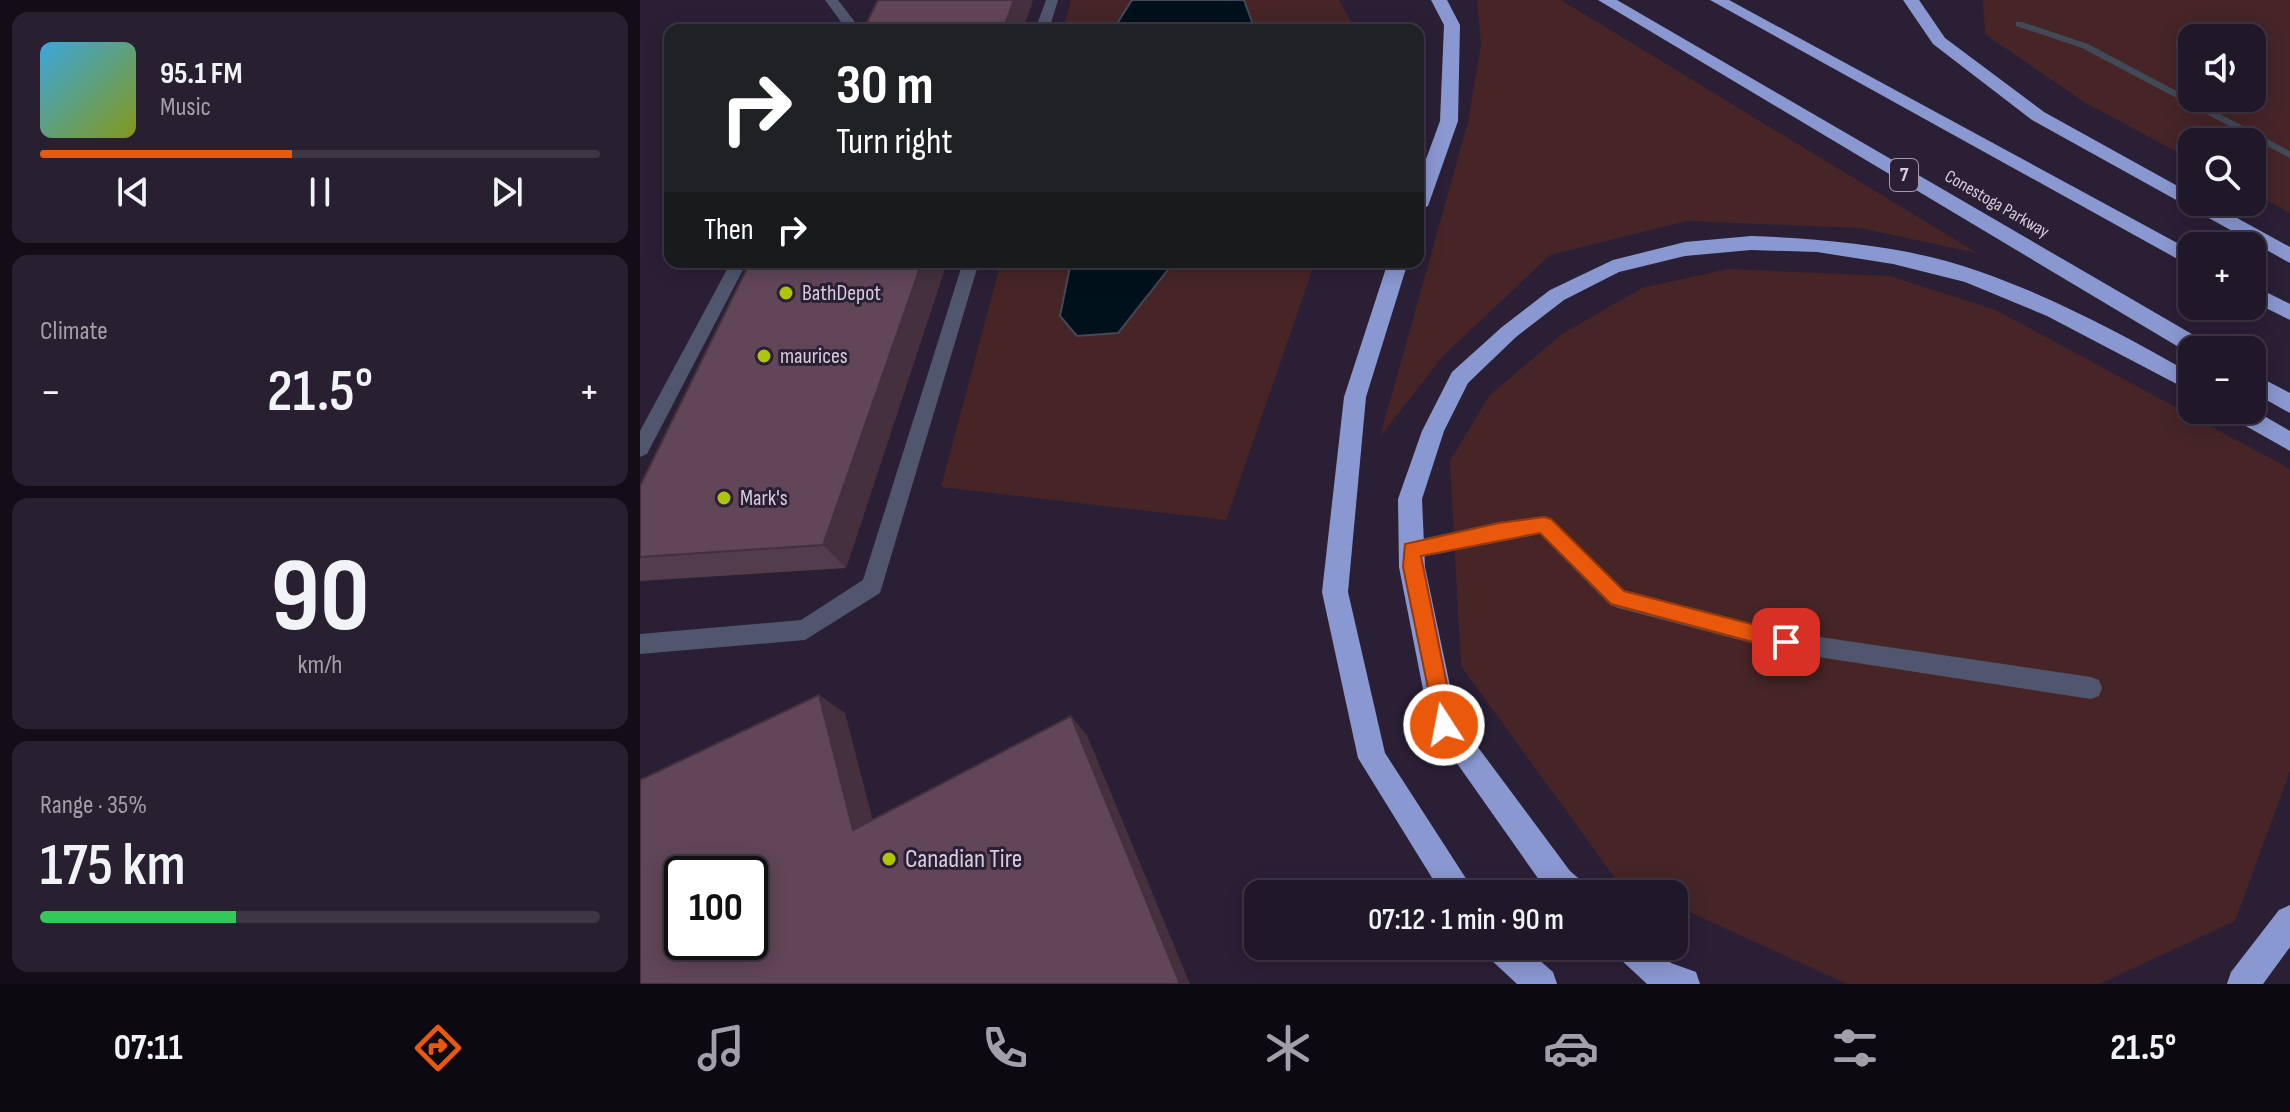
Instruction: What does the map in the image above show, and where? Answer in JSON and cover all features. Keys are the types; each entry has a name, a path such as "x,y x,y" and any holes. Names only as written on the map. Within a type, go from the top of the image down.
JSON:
{"highway":[{"path":"1424,190 1449,121 1452,25 1439,0"},
{"name":"Conestoga Parkway","path":"1606,0 2178,336"},
{"name":"Conestoga Parkway","path":"1718,0 2178,252"},
{"path":"1911,0 1939,41 2038,116 2178,194"},
{"path":"2217,216 2290,256"},
{"path":"1558,880 1444,725 1412,567 1410,499 1433,431 1460,378 1509,332 1557,295 1613,267 1685,249 1751,243 1817,245 1893,257 1971,276 2054,311 2178,376"},
{"path":"1396,268 1355,397 1335,592 1372,758 1451,880"},
{"path":"2266,300 2290,313"},
{"path":"2266,389 2290,404"},
{"path":"2260,424 2290,442"},
{"path":"2243,984 2290,921"},
{"path":"1514,960 1541,984"},
{"path":"1644,960 1660,974 1684,984"}],"lane":[{"path":"831,0 849,24"},
{"path":"1044,24 1052,0"},
{"path":"640,449 736,268"},
{"path":"640,644 805,630 872,586 969,268"},
{"path":"1412,550 1499,531 1544,525 1618,598 1786,642 2091,688"}],"shaded area":[{"path":"1071,0 1339,0 1353,24 1065,24"},
{"path":"1477,0 1561,0 1977,253 1860,228 1687,221 1550,255 1443,356 1380,437 1468,122 1481,44"},
{"path":"1983,0 2290,0 2290,213 2266,200 2266,128 2178,128 2178,152 2084,102 1985,34"},
{"path":"999,268 1313,268 1226,520 941,487"},
{"path":"1728,269 1890,276 1996,310 2178,408 2178,424 2207,424 2290,469 2290,771 2235,921 2099,984 1847,984 1688,911 1688,880 1615,878 1461,666 1450,461 1489,396 1562,334 1642,288"}],"water":[{"path":"1132,0 1244,0 1253,24 1117,24"},
{"path":"1070,268 1169,268 1118,333 1077,336 1060,316"}],"building":[{"path":"878,0 1014,0 1005,24 866,24"},
{"path":"747,268 920,268 823,545 640,557 640,486"},
{"name":"Canadian Tire","path":"819,695 853,830 1071,716 1180,984 640,984 640,780"}],"waterway":[{"path":"2019,24 2085,46 2290,155"}],"place":[{"name":"BathDepot","path":"786,293"},
{"name":"maurices","path":"764,356"},
{"name":"Mark's","path":"724,498"},
{"name":"Canadian Tire","path":"889,859"}],"route":[{"path":"1444,725 1412,567 1412,550 1499,531 1544,525 1618,598 1786,642"}]}
